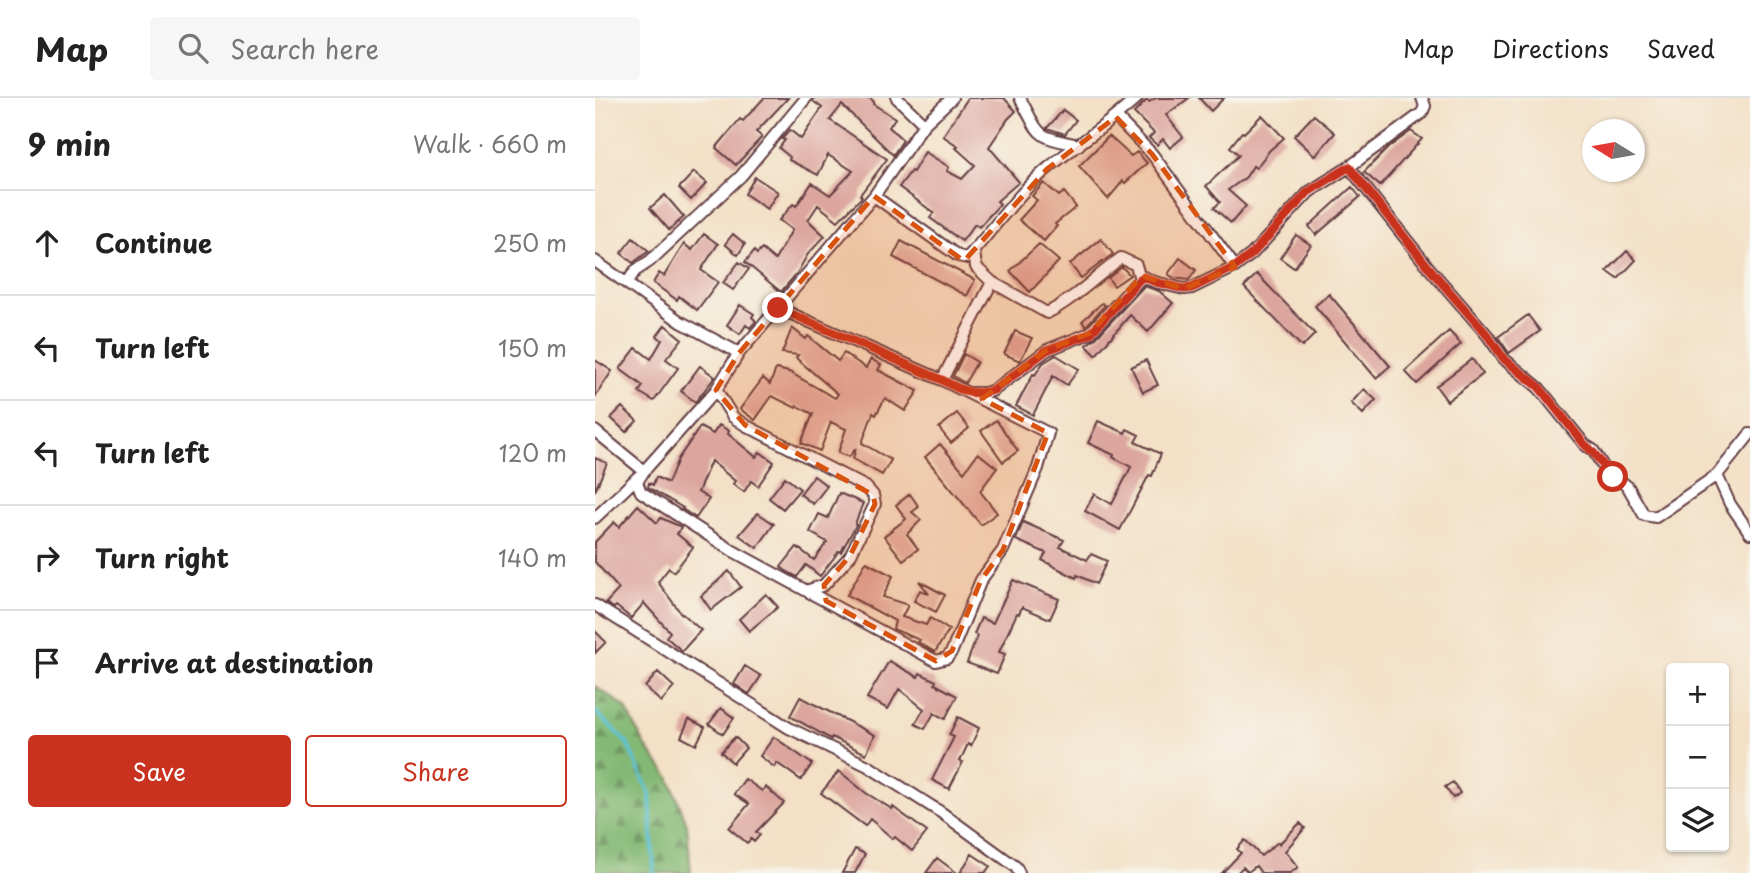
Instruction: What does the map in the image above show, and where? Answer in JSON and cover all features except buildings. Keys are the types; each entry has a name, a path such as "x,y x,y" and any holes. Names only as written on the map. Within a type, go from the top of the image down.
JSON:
{"street":[{"path":"627,283 635,271 650,261 741,176 806,98"},
{"path":"897,98 924,124"},
{"path":"595,518 644,471 716,390 739,353 874,196 924,124 953,98"},
{"path":"1020,98 1039,134 1079,145"},
{"path":"874,196 958,256 967,258 1047,169 1117,117 1137,98"},
{"path":"966,393 994,390 1047,350 1090,334 1144,277 1184,289 1192,288 1235,267 1252,254 1308,192 1349,167 1422,113 1425,106 1422,98"},
{"path":"1117,117 1156,160 1235,267"},
{"path":"1349,167 1504,359 1539,387 1585,445 1593,450 1604,468 1628,487 1644,515 1656,517 1717,475 1750,434"},
{"path":"974,251 976,267 992,282 1047,313 1065,304 1121,258 1136,265 1140,279"},
{"path":"595,261 604,270 681,322 739,353"},
{"path":"942,380 992,282"},
{"path":"644,471 637,482 641,492 705,535 936,661 947,658 952,652 981,580 1003,550 1038,468 1048,433 942,380 778,308"},
{"path":"716,390 733,417 744,425 866,487 873,495 875,504 850,556 824,585 809,590"},
{"path":"595,430 644,471"},
{"path":"1717,475 1730,504 1750,533"},
{"path":"824,585 826,601"},
{"path":"595,605 789,728 868,766 942,813 1018,870 1027,873"}],"highlighted area":[{"path":"1116,117 1152,154 1235,267 1184,289 1142,276 1090,333 1047,350 982,399 1048,433 1003,550 981,580 952,651 936,661 826,601 824,585 850,556 875,504 873,495 745,425 716,390 739,353 874,196 964,261 1047,169"}],"green space":[{"path":"595,686 625,707 646,747 669,777 687,824 691,873 595,873"}],"waterway":[{"path":"595,711 627,743 650,794 654,873"}],"route":[{"path":"778,308 966,393 985,393 994,390 1047,350 1090,334 1140,279 1144,277 1184,289 1192,288 1235,267 1252,254 1308,192 1349,167 1504,359 1539,387 1613,477"}]}
